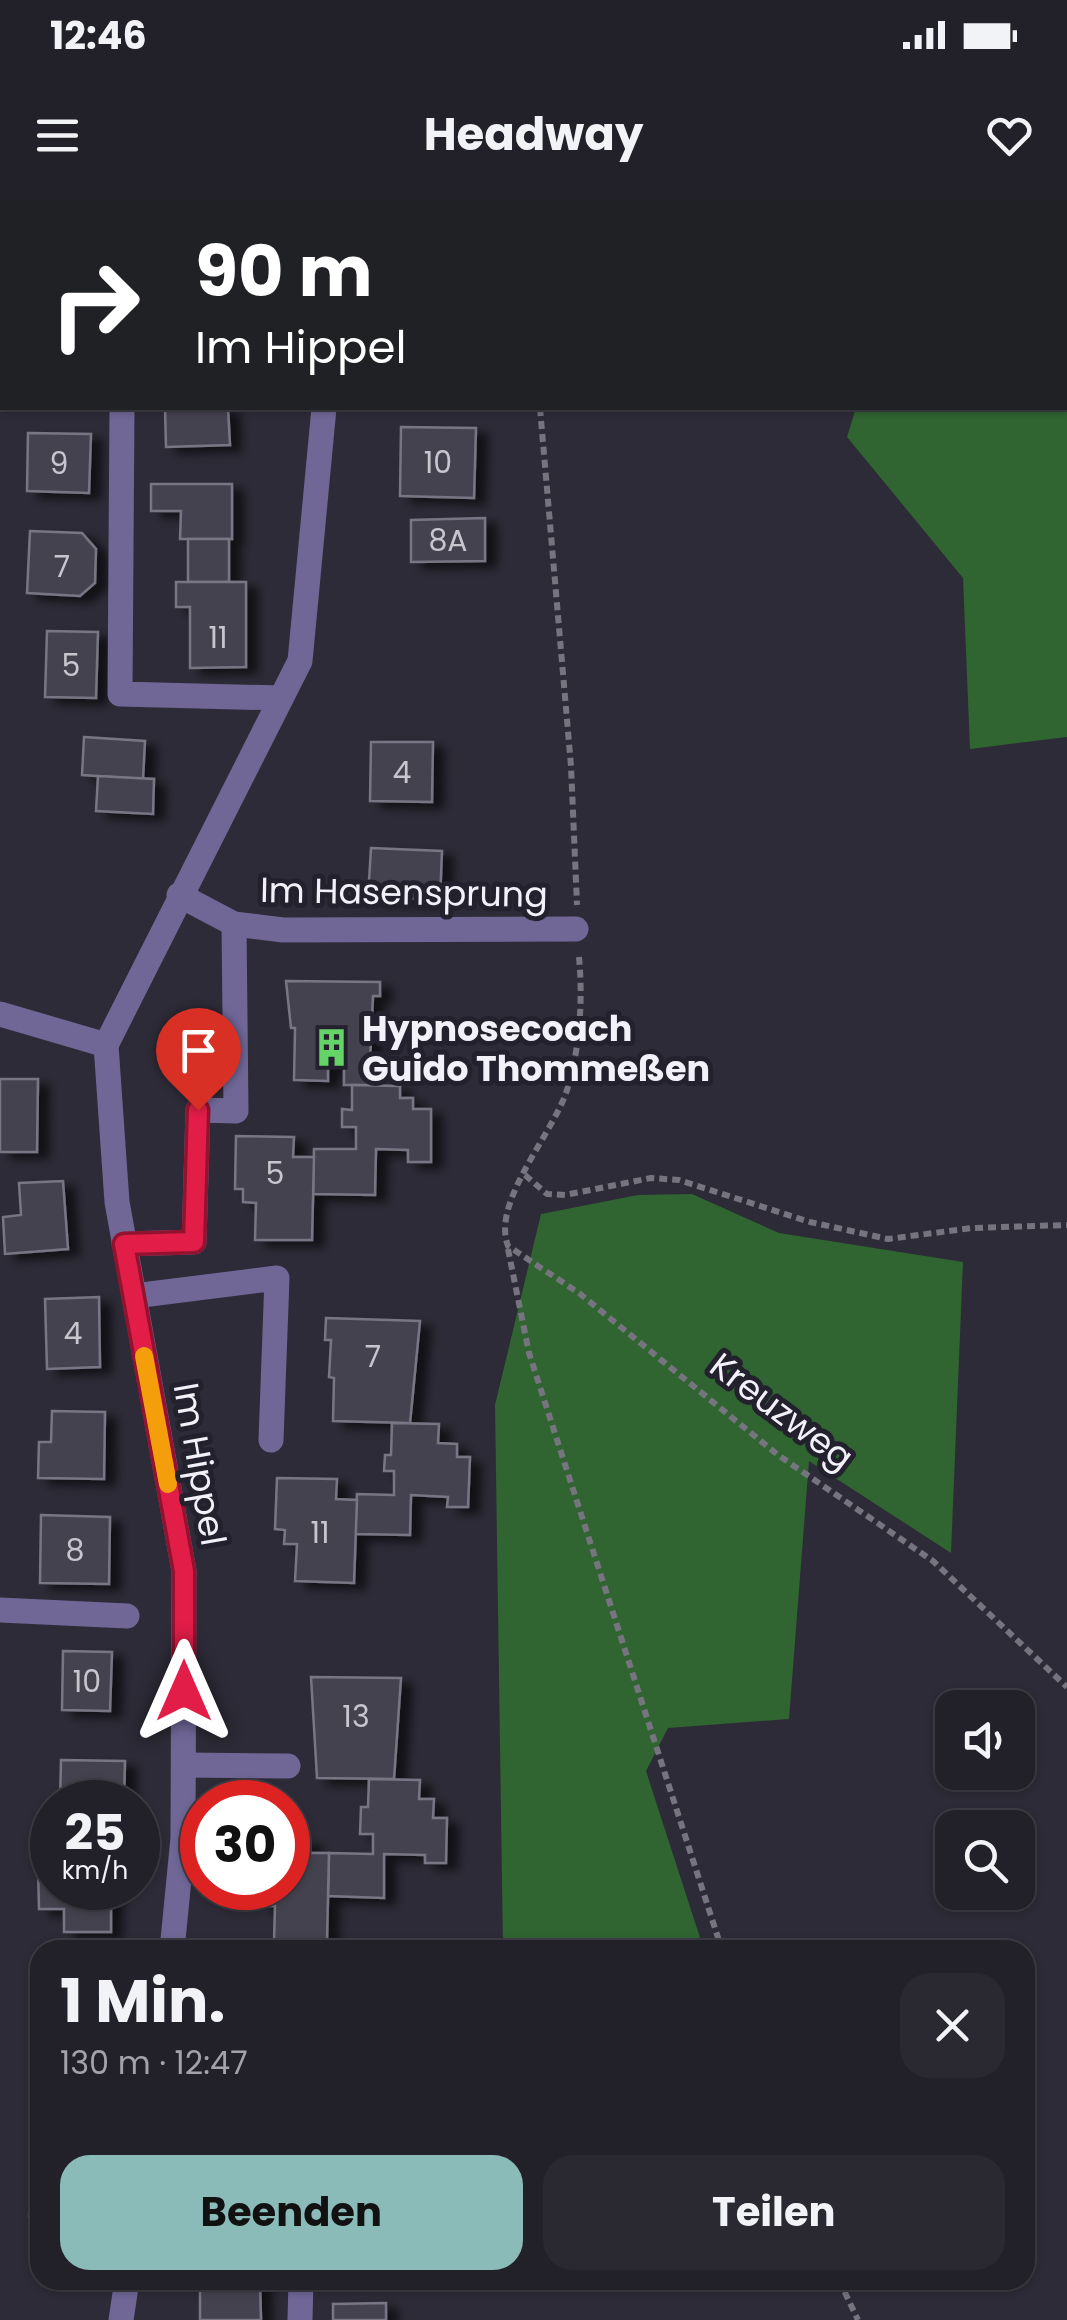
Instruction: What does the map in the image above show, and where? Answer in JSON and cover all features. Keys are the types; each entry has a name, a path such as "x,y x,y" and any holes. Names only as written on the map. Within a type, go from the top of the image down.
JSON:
{"street":[{"path":"122,410 120,694 281,698"},
{"path":"0,1014 106,1045 300,662 324,410"},
{"name":"Im Hasensprung","path":"179,895 234,924 284,930 576,930"},
{"path":"124,1244 194,1242 198,1110 236,1111 234,924"},
{"name":"Im Hippel","path":"106,1045 116,1202 184,1571 183,1838 173,1940"},
{"path":"134,1296 277,1278 270,1440"},
{"path":"0,1610 127,1616"},
{"path":"184,1765 288,1766"},
{"path":"121,2320 126,2290"},
{"path":"300,2320 301,2290"}],"path":[{"path":"540,410 571,766 581,975 573,1072 557,1116 506,1209 503,1234 529,1353 719,1940"},
{"path":"524,1175 547,1194 565,1195 651,1178 679,1180 810,1222 888,1239 972,1228 1067,1225"},
{"name":"Kreuzweg","path":"508,1246 579,1293 778,1455 933,1562 1067,1687"},
{"path":"844,2290 858,2320"}],"green space":[{"path":"855,410 1067,410 1067,737 970,749 963,578 847,437"},
{"path":"692,1194 779,1233 963,1262 951,1553 809,1461 789,1719 668,1728 646,1771 701,1940 503,1940 495,1405 541,1214 638,1195"}],"building":[{"path":"165,410 228,410 230,445 166,447"},
{"path":"401,427 476,428 474,498 400,496"},
{"path":"28,433 91,434 89,493 27,491"},
{"path":"151,484 232,484 232,539 180,539 181,511 151,511"},
{"path":"485,518 485,561 411,562 411,520"},
{"path":"30,531 82,533 96,549 95,583 80,596 27,593"},
{"path":"188,539 229,539 229,582 188,582"},
{"path":"176,582 246,582 246,667 190,668 190,607 176,607"},
{"path":"47,631 98,632 96,698 45,697"},
{"path":"84,737 145,741 143,779 82,775"},
{"path":"371,742 433,742 432,802 370,801"},
{"path":"98,776 154,779 153,814 96,811"},
{"path":"371,848 442,851 440,900 368,897"},
{"name":"Hypnosecoach Guido Thommeßen","path":"286,981 380,982 380,996 373,996 369,1085 344,1085 344,1066 328,1066 328,1081 294,1080 295,1028 291,1028"},
{"path":"0,1079 38,1079 37,1152 0,1152"},
{"path":"352,1085 400,1086 400,1098 413,1098 413,1109 431,1109 431,1162 408,1162 408,1150 376,1149 375,1195 313,1194 314,1149 356,1149 356,1127 342,1127 342,1109 352,1110"},
{"path":"236,1136 294,1137 293,1157 314,1157 312,1240 255,1240 256,1203 243,1202 243,1189 235,1189"},
{"path":"63,1181 68,1249 5,1254 3,1217 21,1215 19,1183"},
{"path":"99,1297 100,1367 47,1369 45,1299"},
{"path":"326,1318 420,1321 410,1423 333,1421 334,1378 329,1377 331,1340 325,1340"},
{"path":"52,1411 105,1412 104,1479 38,1478 39,1442 51,1442"},
{"path":"392,1423 439,1424 438,1443 457,1444 457,1457 470,1457 468,1507 447,1507 448,1497 411,1495 410,1535 355,1534 357,1494 394,1495 394,1471 384,1471 385,1455 391,1455"},
{"path":"277,1478 337,1479 336,1499 357,1500 354,1583 295,1581 297,1544 284,1544 285,1530 275,1529"},
{"path":"41,1515 110,1517 109,1584 40,1583"},
{"path":"63,1651 112,1652 110,1711 62,1710"},
{"path":"311,1677 401,1678 394,1779 317,1778"},
{"path":"61,1760 125,1761 125,1780 61,1780"},
{"path":"369,1779 420,1780 419,1799 434,1799 433,1818 447,1818 446,1863 425,1863 425,1855 384,1854 384,1898 328,1896 329,1853 373,1854 373,1834 360,1834 361,1807 368,1807"},
{"path":"310,1853 329,1853 327,1940 274,1940 275,1910 310,1910"},
{"path":"64,1910 111,1910 111,1932 64,1932"},
{"path":"200,2290 260,2290 261,2320 200,2320"},
{"path":"386,2303 386,2320 333,2320 333,2304"}],"slow traffic":[{"path":"144,1356 168,1484"}],"place":[{"name":"Hypnosecoach Guido Thommeßen","path":"332,1048"}],"route":[{"path":"184,1691 184,1571 124,1244 194,1242 198,1110"}]}
